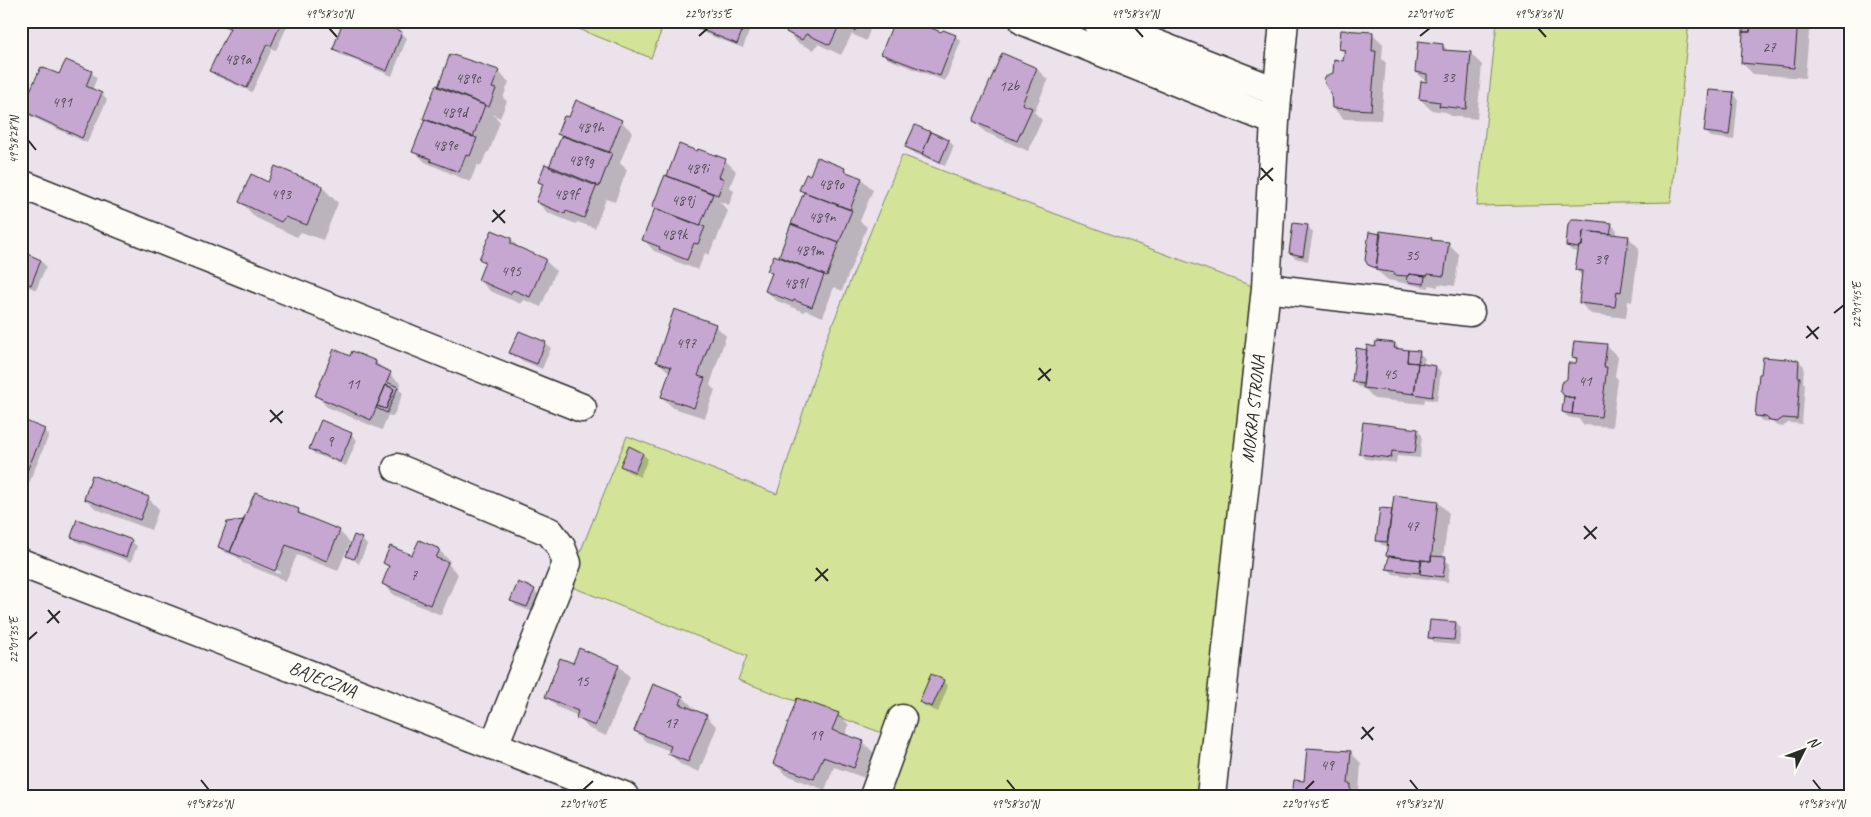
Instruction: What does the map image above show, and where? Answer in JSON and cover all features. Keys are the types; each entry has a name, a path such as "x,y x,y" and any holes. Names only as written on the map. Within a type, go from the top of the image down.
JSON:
{"street":[{"path":"1024,21 1275,121"},
{"path":"1097,21 1278,92"},
{"name":"MOKRA STRONA","path":"1211,796 1266,288 1275,121 1284,21"},
{"path":"21,184 582,408"},
{"path":"1266,288 1470,312"},
{"path":"397,468 550,532 561,547 567,563 494,745"},
{"name":"BAJECZNA","path":"21,563 624,796"},
{"path":"874,796 902,719"}],"green space":[{"path":"559,21 665,21 651,58"},
{"path":"1497,21 1689,21 1671,202 1477,206"},
{"path":"902,155 1015,199 1255,287 1199,796 884,796 885,734 738,680 747,656 567,585 627,436 777,494 826,340"}],"building":[{"path":"216,21 282,21 271,46 267,44 247,88 209,71 230,28"},
{"path":"343,21 364,21 384,29 386,25 402,32 387,71 333,49"},
{"path":"700,21 746,21 737,44 697,28"},
{"path":"790,21 858,21 855,31 840,24 830,45 806,34 802,40 786,32"},
{"path":"894,21 913,21 941,32 943,30 956,35 940,76 881,54"},
{"path":"1738,21 1751,21 1750,32 1743,32 1743,24 1737,23"},
{"path":"1751,21 1798,21 1794,68 1741,63 1743,32 1750,32"},
{"path":"1341,30 1373,32 1372,51 1376,51 1371,110 1332,108 1331,93 1325,84 1324,78 1333,73 1334,59 1343,61 1345,50 1339,49"},
{"path":"1418,41 1443,44 1443,50 1471,52 1466,109 1439,106 1440,102 1419,99 1421,81 1427,82 1427,74 1415,72"},
{"path":"1002,53 1037,68 1022,104 1032,108 1017,141 973,121"},
{"path":"450,54 499,70 492,88 496,89 489,107 438,87"},
{"path":"66,60 92,71 86,86 102,93 82,138 21,110 41,67 59,74"},
{"path":"436,85 485,105 473,137 423,119"},
{"path":"1709,90 1734,92 1729,135 1704,132"},
{"path":"576,100 622,120 609,153 557,134 564,116 569,117"},
{"path":"425,119 477,138 470,156 466,155 459,172 412,152"},
{"path":"915,125 931,132 922,154 905,147"},
{"path":"931,132 949,140 940,162 922,154"},
{"path":"562,135 612,153 599,187 549,167"},
{"path":"679,144 726,159 719,177 724,179 718,195 667,176"},
{"path":"817,157 845,168 844,171 862,178 850,210 799,190 806,174 810,175"},
{"path":"545,164 597,185 584,218 566,211 565,214 536,202 543,184 538,182"},
{"path":"275,166 323,186 307,225 285,217 281,222 239,202 251,174 268,182"},
{"path":"665,175 713,194 700,226 652,207"},
{"path":"804,192 852,210 839,243 791,224"},
{"path":"655,208 705,227 698,244 694,243 687,260 642,240"},
{"path":"1572,219 1612,223 1610,234 1583,231 1582,246 1578,248 1566,246 1568,224"},
{"path":"1293,223 1308,225 1303,256 1289,253"},
{"path":"791,224 839,243 827,276 779,256"},
{"path":"492,230 511,238 511,244 546,259 530,297 513,290 510,294 478,280 485,262 479,259"},
{"path":"1380,231 1449,242 1444,276 1428,274 1427,276 1394,275 1395,273 1376,270"},
{"path":"1583,231 1629,236 1621,292 1617,291 1615,307 1579,303 1582,271 1575,270 1579,246 1582,246"},
{"path":"1369,232 1381,234 1376,268 1368,265 1365,260"},
{"path":"21,251 41,260 31,285 21,281"},
{"path":"774,255 824,275 812,307 765,291 772,273 767,271"},
{"path":"1409,274 1425,276 1424,284 1409,282 1406,279"},
{"path":"674,309 716,324 698,376 705,378 694,408 661,397 671,367 656,362"},
{"path":"519,331 546,342 537,364 509,353"},
{"path":"1376,341 1395,343 1394,348 1408,350 1407,362 1418,363 1414,394 1363,388 1367,345 1375,347"},
{"path":"1574,341 1607,344 1604,367 1607,367 1601,417 1572,414 1574,398 1564,396 1560,390 1561,383 1567,379 1568,363 1576,363 1577,358 1572,357"},
{"path":"1356,348 1367,350 1363,384 1352,382"},
{"path":"334,349 350,356 352,351 376,361 375,365 391,372 371,420 315,396"},
{"path":"1408,350 1420,351 1418,363 1407,362"},
{"path":"1763,357 1799,360 1798,377 1800,377 1797,419 1783,418 1777,422 1770,421 1766,417 1755,416 1759,374 1761,374"},
{"path":"1418,363 1436,366 1432,397 1414,394"},
{"path":"387,382 398,387 387,413 376,408 377,406 386,409 394,389 386,385"},
{"path":"386,385 394,389 386,409 377,406"},
{"path":"1564,396 1574,398 1572,414 1562,412"},
{"path":"21,419 45,429 21,485"},
{"path":"321,420 352,433 340,462 309,449"},
{"path":"1363,422 1418,429 1415,453 1392,451 1391,458 1359,454"},
{"path":"629,446 643,453 635,472 620,466"},
{"path":"92,475 149,497 140,520 84,499"},
{"path":"255,492 299,509 298,513 340,530 327,561 286,545 275,571 230,552"},
{"path":"1394,495 1438,501 1431,561 1386,556"},
{"path":"1380,508 1392,509 1387,542 1376,541"},
{"path":"77,519 132,540 126,557 71,537"},
{"path":"244,520 230,552 218,547 227,522"},
{"path":"354,535 362,538 353,559 346,556"},
{"path":"419,540 440,549 436,558 448,562 430,605 382,584 389,566 383,563 390,546 412,555"},
{"path":"1389,556 1421,560 1419,573 1386,569"},
{"path":"1431,556 1446,557 1443,577 1420,574 1422,560 1431,561"},
{"path":"518,582 535,589 527,607 510,601"},
{"path":"1430,620 1456,622 1454,640 1428,638"},
{"path":"579,648 619,665 595,726 576,718 578,711 545,697 560,658 573,663"},
{"path":"931,674 944,680 932,707 919,702"},
{"path":"653,684 683,696 680,704 707,715 688,762 668,754 671,746 634,731"},
{"path":"797,698 839,713 832,730 864,741 854,768 823,757 814,779 773,764"},
{"path":"1307,748 1351,751 1348,784 1351,784 1351,796 1292,796 1294,780 1304,781"}]}
